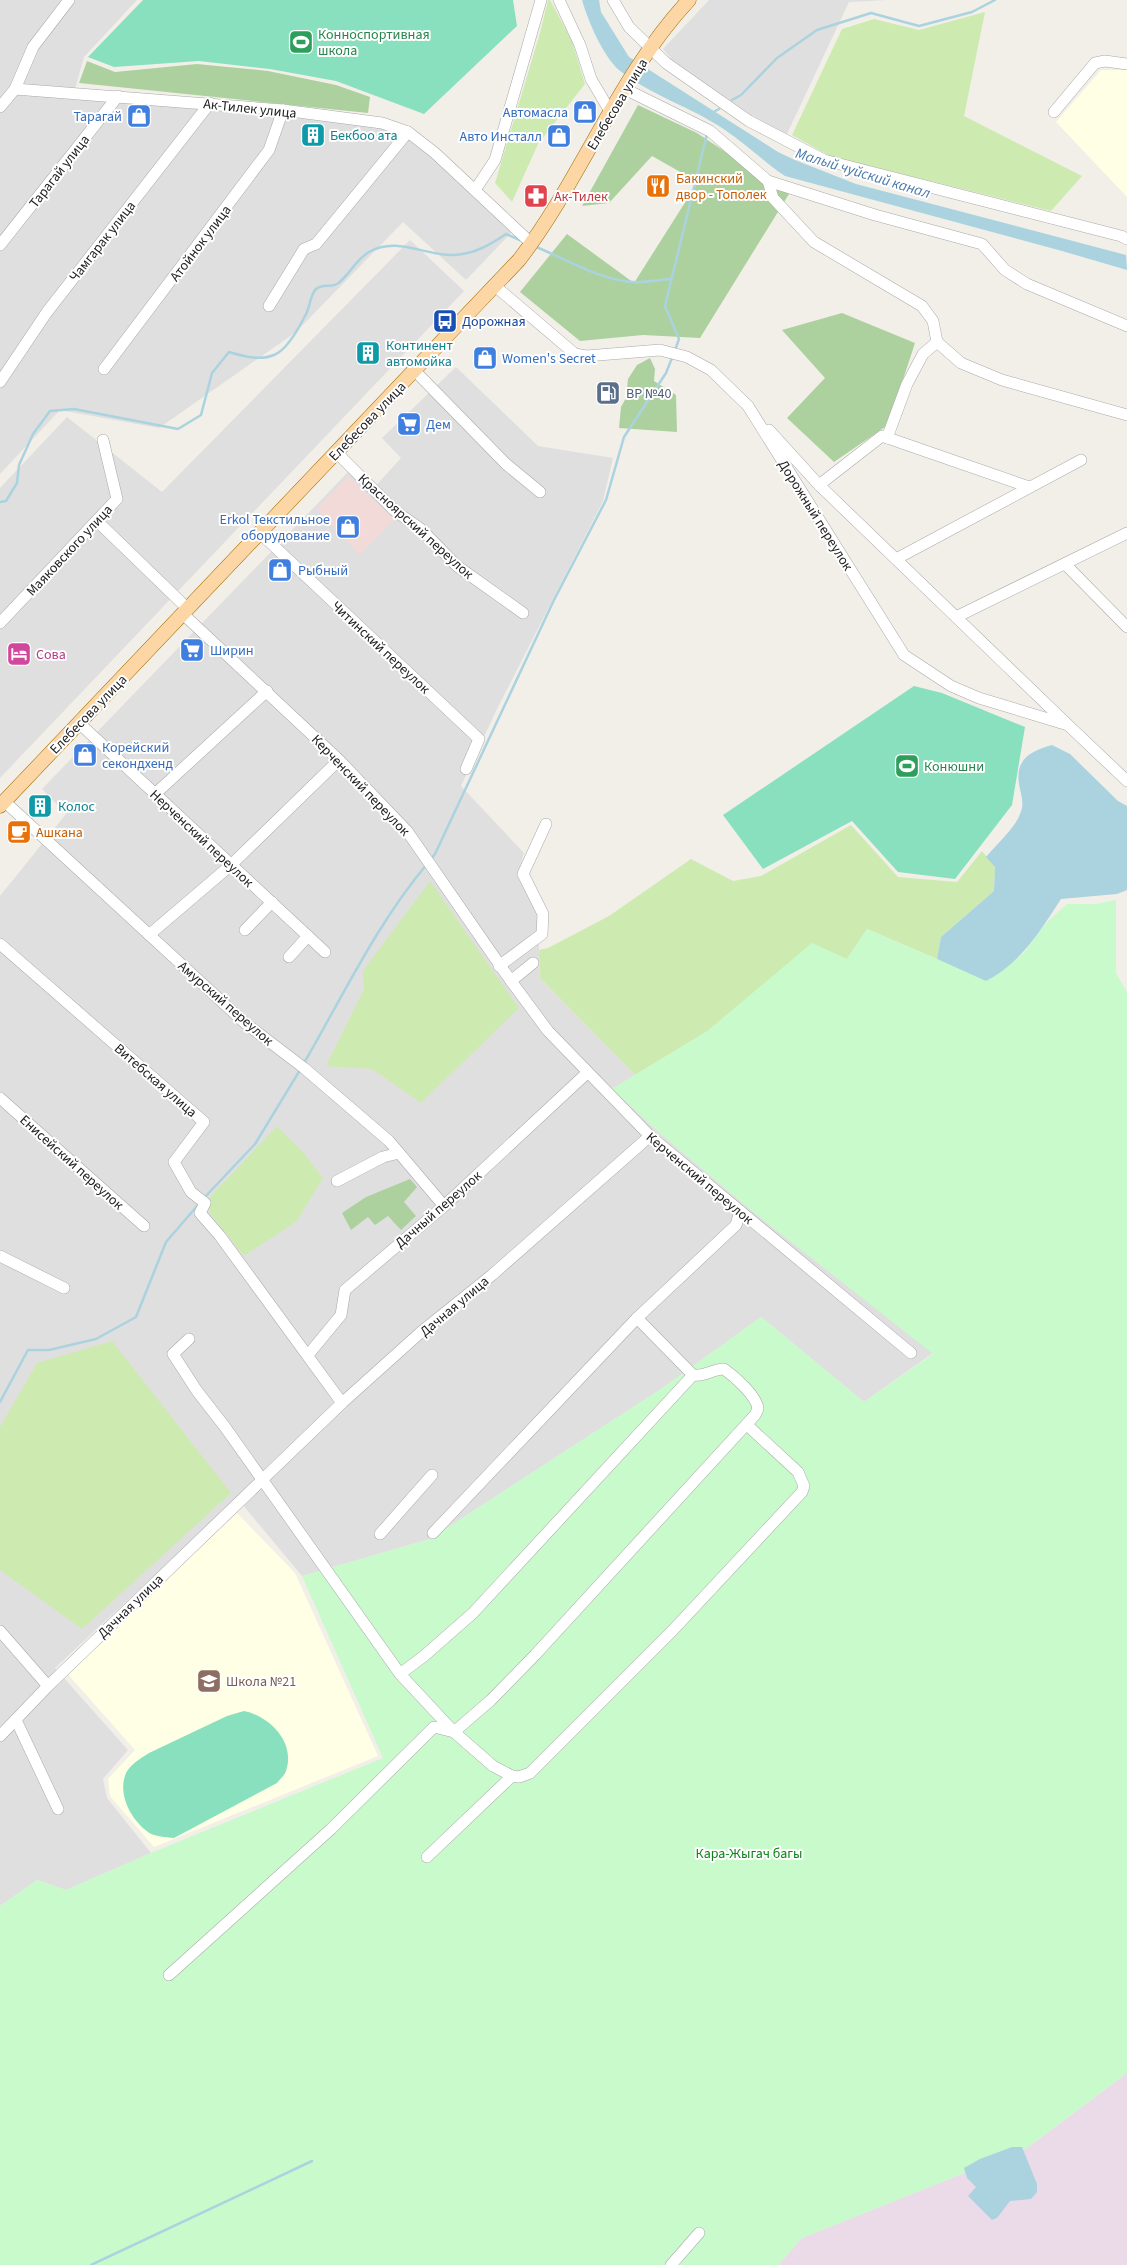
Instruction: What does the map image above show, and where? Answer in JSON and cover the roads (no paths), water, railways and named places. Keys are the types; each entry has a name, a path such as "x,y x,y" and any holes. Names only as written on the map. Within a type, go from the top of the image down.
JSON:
{"main road":[{"name":"Елебесова улица","path":"2,804 495,286 544,226 649,51 669,22 690,0"}],"street":[{"path":"0,107 15,89 33,47 69,0"},
{"path":"475,190 495,160 541,0"},
{"path":"559,0 580,45 591,79 611,113"},
{"path":"613,0 629,27 649,51 750,121 824,160 1122,236 1127,239"},
{"path":"1054,112 1095,63 1105,61 1127,64"},
{"path":"626,87 710,131 768,181 875,215 982,244 1005,270 1027,284 1067,303 1127,326"},
{"name":"Ак-Тилек улица","path":"15,89 210,103 284,110 382,123 408,132 435,153 531,243"},
{"name":"Тарагай улица","path":"0,245 118,96"},
{"name":"Чамгарак улица","path":"0,382 47,312 210,103"},
{"name":"Атойнок улица","path":"104,369 269,150 284,110"},
{"path":"269,306 304,249 316,244 408,132"},
{"path":"768,181 773,198 814,242 922,306 933,321 938,342 961,362 1002,380 1127,415"},
{"name":"Дорожный переулок","path":"495,286 574,354 586,356 660,350 687,357 711,370 748,406 904,655 951,686 978,698 1068,725 1127,781"},
{"path":"887,438 907,384 923,354 938,342"},
{"path":"415,370 506,464 540,492"},
{"path":"748,406 819,485 1068,725"},
{"path":"819,485 882,436 1029,487"},
{"name":"Маяковского улица","path":"0,623 117,499 103,440"},
{"name":"Красноярский переулок","path":"337,453 394,510 422,530 457,566 523,613"},
{"path":"896,559 1082,460"},
{"name":"Керченский переулок","path":"98,521 267,692 339,760 407,831 510,981 548,1031 587,1073 650,1136 911,1354"},
{"name":"Читинский переулок","path":"260,533 479,739 466,769"},
{"path":"956,617 1127,534"},
{"path":"1065,564 1127,627"},
{"path":"155,794 267,692"},
{"name":"Нерченский переулок","path":"79,723 325,952"},
{"path":"149,935 232,865 339,760"},
{"name":"Амурский переулок","path":"2,804 245,1023 346,1103 389,1141 444,1206"},
{"path":"499,966 542,934 543,914 523,874 546,824"},
{"path":"245,930 272,902"},
{"path":"288,957 308,936"},
{"name":"Витебская улица","path":"0,944 204,1122 174,1162 191,1192 205,1203 200,1213 220,1236 308,1356"},
{"path":"510,981 533,963"},
{"name":"Дачный переулок","path":"308,1356 341,1316 345,1290 444,1206 587,1073"},
{"name":"Енисейский переулок","path":"0,1098 144,1226"},
{"name":"Дачная улица","path":"0,1736 48,1686 342,1403 421,1332 492,1275 650,1136"},
{"path":"337,1181 384,1156 399,1153"},
{"path":"433,1533 637,1318 736,1225 740,1211"},
{"path":"0,1256 64,1288"},
{"path":"454,1732 490,1700 535,1655 747,1425 758,1406 739,1381 722,1368 703,1376 693,1375 637,1318"},
{"path":"189,1339 173,1354 197,1391 226,1427 400,1674 454,1732 493,1766 519,1778 530,1773 673,1630 804,1489 804,1482 798,1472 747,1425"},
{"path":"308,1356 342,1403"},
{"path":"400,1674 473,1613 693,1375"},
{"path":"380,1534 432,1475"},
{"path":"0,1630 48,1686"},
{"path":"16,1720 58,1809"},
{"path":"169,1975 331,1829 434,1727 454,1732"},
{"path":"427,1857 512,1776"},
{"path":"671,2265 699,2233"}],"water":[{"path":"582,0 599,0 601,12 629,57 778,152 856,184 1126,255 1127,270 785,176 725,130 644,87 619,70 607,56 597,38"},
{"path":"1052,745 1070,754 1118,801 1127,806 1127,890 1117,894 1061,899 1038,934 1020,955 1010,965 986,981 937,959 941,937 994,891 995,867 986,857 1010,831 1020,814 1022,803 1018,775 1022,762 1031,753"},
{"path":"1012,2147 1022,2147 1037,2184 1037,2192 1031,2199 1010,2201 997,2218 992,2220 968,2196 976,2187 967,2178 964,2168 980,2159"}],"waterway":[{"path":"732,100 741,95 777,58 817,30 871,13 919,26 972,12 995,0"},
{"path":"715,111 719,109"},
{"path":"675,350 679,339 665,306 707,134"},
{"path":"0,502 6,501 17,483 19,465 33,434 50,411 74,409 178,429 201,415 212,373 229,352 257,358 269,357 279,352 293,337 316,289 321,286 337,284 369,252 390,246 401,246 443,255 454,255 482,248 506,234 520,240"},
{"path":"534,246 606,277 632,282 671,279"},
{"path":"430,860 435,854 554,600 606,500 624,437 666,373 672,358"},
{"path":"304,1063 376,936 427,864"},
{"path":"203,1199 255,1144 300,1070"},
{"path":"0,1402 28,1350 49,1350 96,1339 136,1317 166,1242 198,1205"},
{"path":"91,2265 312,2161"}],"place":[{"name":"Конноспортивная школа","path":"301,42"},
{"name":"Автомасла","path":"585,112"},
{"name":"Тарагай","path":"139,116"},
{"name":"Бекбоо ата","path":"313,135"},
{"name":"Авто Инсталл","path":"559,136"},
{"name":"Бакинский двор - Тополек","path":"658,186"},
{"name":"Ак-Тилек","path":"536,196"},
{"name":"Дорожная","path":"445,321"},
{"name":"Континент автомойка","path":"368,353"},
{"name":"Women's Secret","path":"485,358"},
{"name":"BP №40","path":"608,393"},
{"name":"Дем","path":"409,424"},
{"name":"Erkol Текстильное оборудование","path":"348,527"},
{"name":"Рыбный","path":"280,570"},
{"name":"Ширин","path":"192,650"},
{"name":"Сова","path":"19,654"},
{"name":"Корейский секондхенд","path":"85,755"},
{"name":"Конюшни","path":"907,766"},
{"name":"Колос","path":"40,806"},
{"name":"Ашкана","path":"19,832"},
{"name":"Школа №21","path":"209,1681"}],"water label":[{"name":"Малый чуйский канал","path":"863,173"}],"park label":[{"name":"Кара-Жыгач багы","path":"749,1853"}]}
